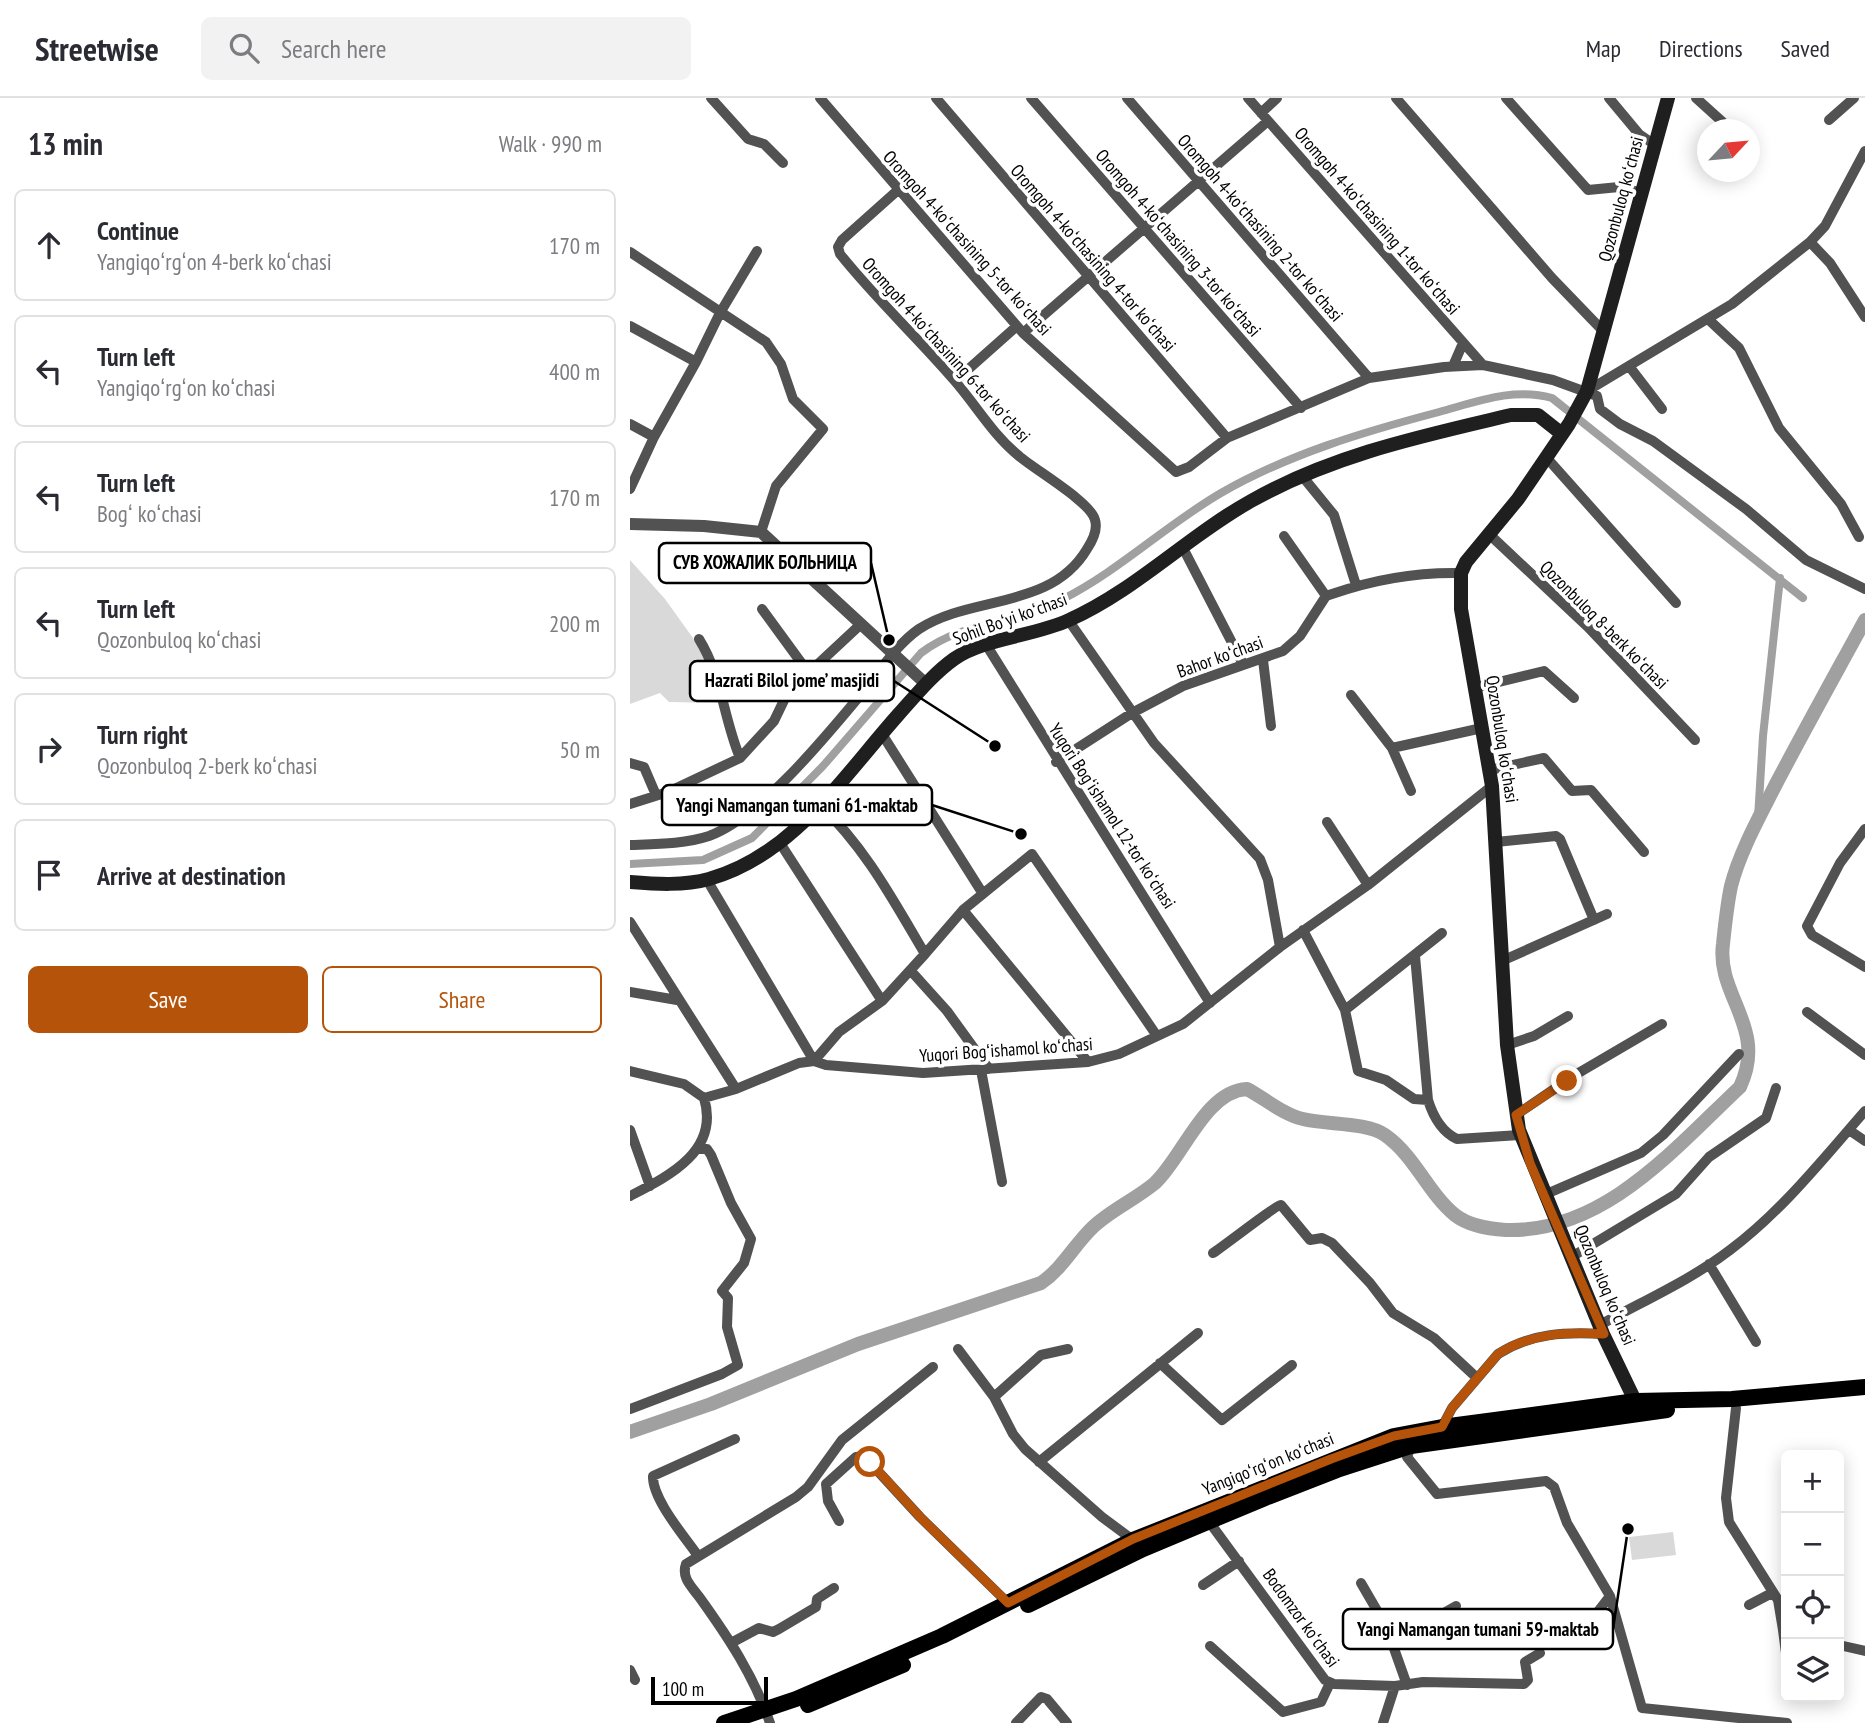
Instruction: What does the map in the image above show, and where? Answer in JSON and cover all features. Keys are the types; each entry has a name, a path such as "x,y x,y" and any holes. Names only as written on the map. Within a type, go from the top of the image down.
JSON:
{"main road":[{"name":"Qozonbuloq koʻchasi","path":"1638,1407 1520,1135 1507,1045 1492,786 1462,623 1461,573 1466,562 1490,534 1566,429 1585,396 1605,334 1668,98"},
{"name":"Sohil Boʻyi koʻchasi","path":"630,882 661,884 707,880 747,865 780,843 819,804 881,734 923,681 955,658 1069,621 1121,592 1250,501 1349,456 1511,415 1538,415 1566,429"},
{"name":"Yangiqoʻrgʻon koʻchasi","path":"765,1718 1008,1603 1133,1539 1394,1436 1442,1427 1865,1387"},
{"name":"Yangiqoʻrgʻon koʻchasi","path":"724,1723 765,1718 876,1678 1143,1549 1337,1470 1411,1446 1638,1407 1736,1408 1865,1396"}],"street":[{"path":"711,98 748,139 764,144 783,163"},
{"name":"Oromgoh 4-koʻchasining 5-tor koʻchasi","path":"820,98 1020,330 1176,472 1189,467 1227,438"},
{"name":"Oromgoh 4-koʻchasining 4-tor koʻchasi","path":"936,98 1227,438"},
{"name":"Oromgoh 4-koʻchasining 3-tor koʻchasi","path":"1031,98 1301,408"},
{"name":"Oromgoh 4-koʻchasining 2-tor koʻchasi","path":"1127,98 1369,378"},
{"name":"Oromgoh 4-koʻchasining 1-tor koʻchasi","path":"1248,98 1483,365"},
{"path":"955,381 1088,278 1199,183 1265,117 1278,98"},
{"path":"1396,98 1552,278 1605,334"},
{"path":"1506,98 1588,190 1619,187 1643,193"},
{"path":"1609,98 1639,134 1655,145"},
{"path":"1696,98 1719,119"},
{"path":"1829,120 1854,98"},
{"path":"1585,396 1732,304 1810,242 1825,226 1865,151"},
{"name":"Oromgoh 4-koʻchasining 6-tor koʻchasi","path":"630,845 667,843 709,836 741,817 782,783 918,629 950,615 1026,596 1050,583 1081,560 1096,531 1096,522 1086,506 1016,454 991,430 955,381 848,264 838,247 898,190"},
{"path":"1810,242 1830,263 1865,317"},
{"path":"630,489 654,437 720,313 757,251"},
{"path":"630,253 766,342 781,364 793,399 823,429 776,486 761,532"},
{"path":"1708,319 1739,348 1779,428 1841,504 1859,537"},
{"path":"630,326 696,362"},
{"path":"1454,366 1463,343"},
{"path":"1227,438 1369,378 1454,366 1483,365 1585,396 1597,396 1600,409 1620,424 1653,441 1746,509 1806,560 1865,589"},
{"path":"1629,366 1662,409"},
{"path":"630,424 654,437"},
{"path":"1546,457 1676,603"},
{"path":"1303,477 1334,515 1356,585"},
{"path":"630,524 704,526 761,532 923,681"},
{"name":"Qozonbuloq 8-berk koʻchasi","path":"1490,534 1588,627 1695,740"},
{"path":"1284,536 1326,596 1356,585 1431,572 1461,573"},
{"path":"1183,548 1243,664"},
{"name":"Bahor koʻchasi","path":"1056,762 1132,713 1183,686 1283,651 1300,636 1326,596"},
{"path":"762,609 808,672"},
{"path":"1069,621 1154,743 1260,859 1268,880 1279,947"},
{"path":"630,804 740,758 774,721 788,692 862,624"},
{"path":"699,639 718,674 727,727 740,758"},
{"name":"Yuqori Bogʻishamol 12-tor koʻchasi","path":"987,646 1056,762 1152,905 1210,1003"},
{"path":"1263,660 1271,726"},
{"path":"1474,688 1544,671 1574,698"},
{"path":"1351,695 1392,748 1411,791"},
{"path":"1392,748 1482,728"},
{"path":"881,734 983,894"},
{"path":"1490,771 1544,758 1572,791 1591,790 1644,852"},
{"path":"630,763 644,767 656,795"},
{"name":"Yuqori Bogʻishamol koʻchasi","path":"704,1098 736,1089 799,1063 814,1061 826,1065 896,1072 985,1070 1087,1062 1119,1054 1182,1024 1279,947 1368,885 1492,786"},
{"path":"819,804 847,831 875,869 925,954"},
{"path":"1327,821 1368,885"},
{"path":"1865,829 1840,863 1807,926 1812,935 1865,967"},
{"path":"1496,842 1560,839 1594,920"},
{"path":"780,843 882,1001"},
{"path":"707,880 814,1061 839,1032 882,1001 963,911 1032,855 1157,1036"},
{"path":"963,911 1087,1062"},
{"path":"1504,960 1607,914"},
{"path":"630,922 677,1000 736,1089"},
{"path":"1303,930 1345,1010 1358,1071 1385,1080 1414,1099 1428,1100"},
{"path":"1345,1010 1442,933"},
{"path":"1415,957 1428,1100 1443,1129 1457,1139 1520,1135"},
{"path":"911,971 947,1012 985,1070 1002,1182"},
{"path":"630,992 677,1000"},
{"path":"1807,1012 1865,1055"},
{"path":"1507,1045 1534,1037 1568,1016"},
{"path":"1516,1115 1575,1075 1662,1024"},
{"path":"1544,1195 1641,1153 1663,1135 1739,1054"},
{"path":"630,1071 684,1084 704,1098 708,1120 698,1149 685,1164 630,1196"},
{"path":"1573,1256 1675,1194 1709,1157 1766,1118 1776,1088"},
{"path":"1442,1427 1452,1408 1498,1354 1525,1340 1602,1329 1739,1244 1865,1111"},
{"path":"630,1130 650,1186"},
{"path":"1849,1130 1865,1141"},
{"path":"630,1409 738,1366 727,1327 728,1298 722,1291 744,1263 751,1239 731,1203 707,1149 698,1149"},
{"path":"1213,1253 1253,1226 1273,1207 1281,1205 1311,1240 1322,1238 1332,1244 1370,1283 1393,1313 1434,1338 1477,1378"},
{"path":"1709,1264 1756,1342"},
{"path":"1039,1462 1198,1333"},
{"path":"958,1349 994,1397 1013,1434 1039,1462 1102,1517 1133,1539"},
{"path":"994,1397 1041,1355 1068,1349"},
{"path":"1160,1363 1222,1420 1292,1365"},
{"path":"765,1718 758,1688 684,1574 686,1564 796,1497 808,1487 842,1440 933,1367"},
{"path":"1736,1408 1727,1488 1729,1522 1781,1612"},
{"path":"698,1556 662,1502 653,1485 653,1476 735,1439"},
{"path":"1411,1446 1407,1457 1437,1494 1550,1483 1567,1522 1610,1597 1642,1708 1787,1723"},
{"path":"839,1521 828,1501 826,1484 856,1457 864,1456 920,1517 1008,1603"},
{"name":"Bodomzor koʻchasi","path":"1212,1520 1213,1527 1330,1683 1395,1686 1524,1684 1528,1680 1525,1662 1541,1653"},
{"path":"1203,1585 1239,1560"},
{"path":"1360,1583 1374,1603 1407,1685"},
{"path":"731,1643 759,1628 773,1632 779,1629 816,1607 817,1599 834,1588"},
{"path":"1749,1605 1772,1593"},
{"path":"1579,1636 1610,1597"},
{"path":"1391,1643 1456,1606"},
{"path":"1210,1646 1283,1712 1321,1702 1330,1683"},
{"path":"1844,1646 1865,1651"},
{"path":"630,1670 635,1680"},
{"path":"1383,1723 1395,1686"},
{"path":"1016,1723 1038,1698 1044,1696 1067,1723"}],"shaded area":[{"path":"630,560 665,599 703,652 722,703 669,702 660,693 630,704"},
{"path":"1673,1532 1676,1555 1632,1560 1629,1537"}],"waterway":[{"path":"630,864 703,860 752,838 823,766 921,653 937,642 1063,599 1104,575 1221,493 1273,467 1355,436 1481,400 1523,394 1552,398 1803,598"},
{"path":"1758,818 1763,736 1780,578"},
{"path":"630,1432 711,1404 858,1344 1041,1283 1056,1270 1093,1227 1155,1183 1196,1127 1219,1101 1232,1093 1247,1089 1296,1117 1368,1128 1385,1135 1405,1153 1445,1206 1461,1219 1473,1224 1506,1230 1542,1227 1575,1218 1606,1202 1663,1160 1740,1087 1747,1066 1748,1047 1745,1029 1723,963 1731,886 1757,821 1865,620"}],"place":[{"name":"СУВ ХОЖАЛИК БОЛЬНИЦА","path":"889,640"},
{"name":"Hazrati Bilol jome’ masjidi","path":"995,746"},
{"name":"Yangi Namangan tumani 61-maktab","path":"1021,834"},
{"name":"Yangi Namangan tumani 59-maktab","path":"1628,1529"}],"route":[{"path":"870,1462 920,1517 1008,1603 1133,1539 1258,1488 1394,1436 1442,1427 1452,1408 1498,1354 1507,1348 1537,1336 1567,1332 1604,1334 1573,1256 1530,1163 1516,1115 1567,1081"}]}
